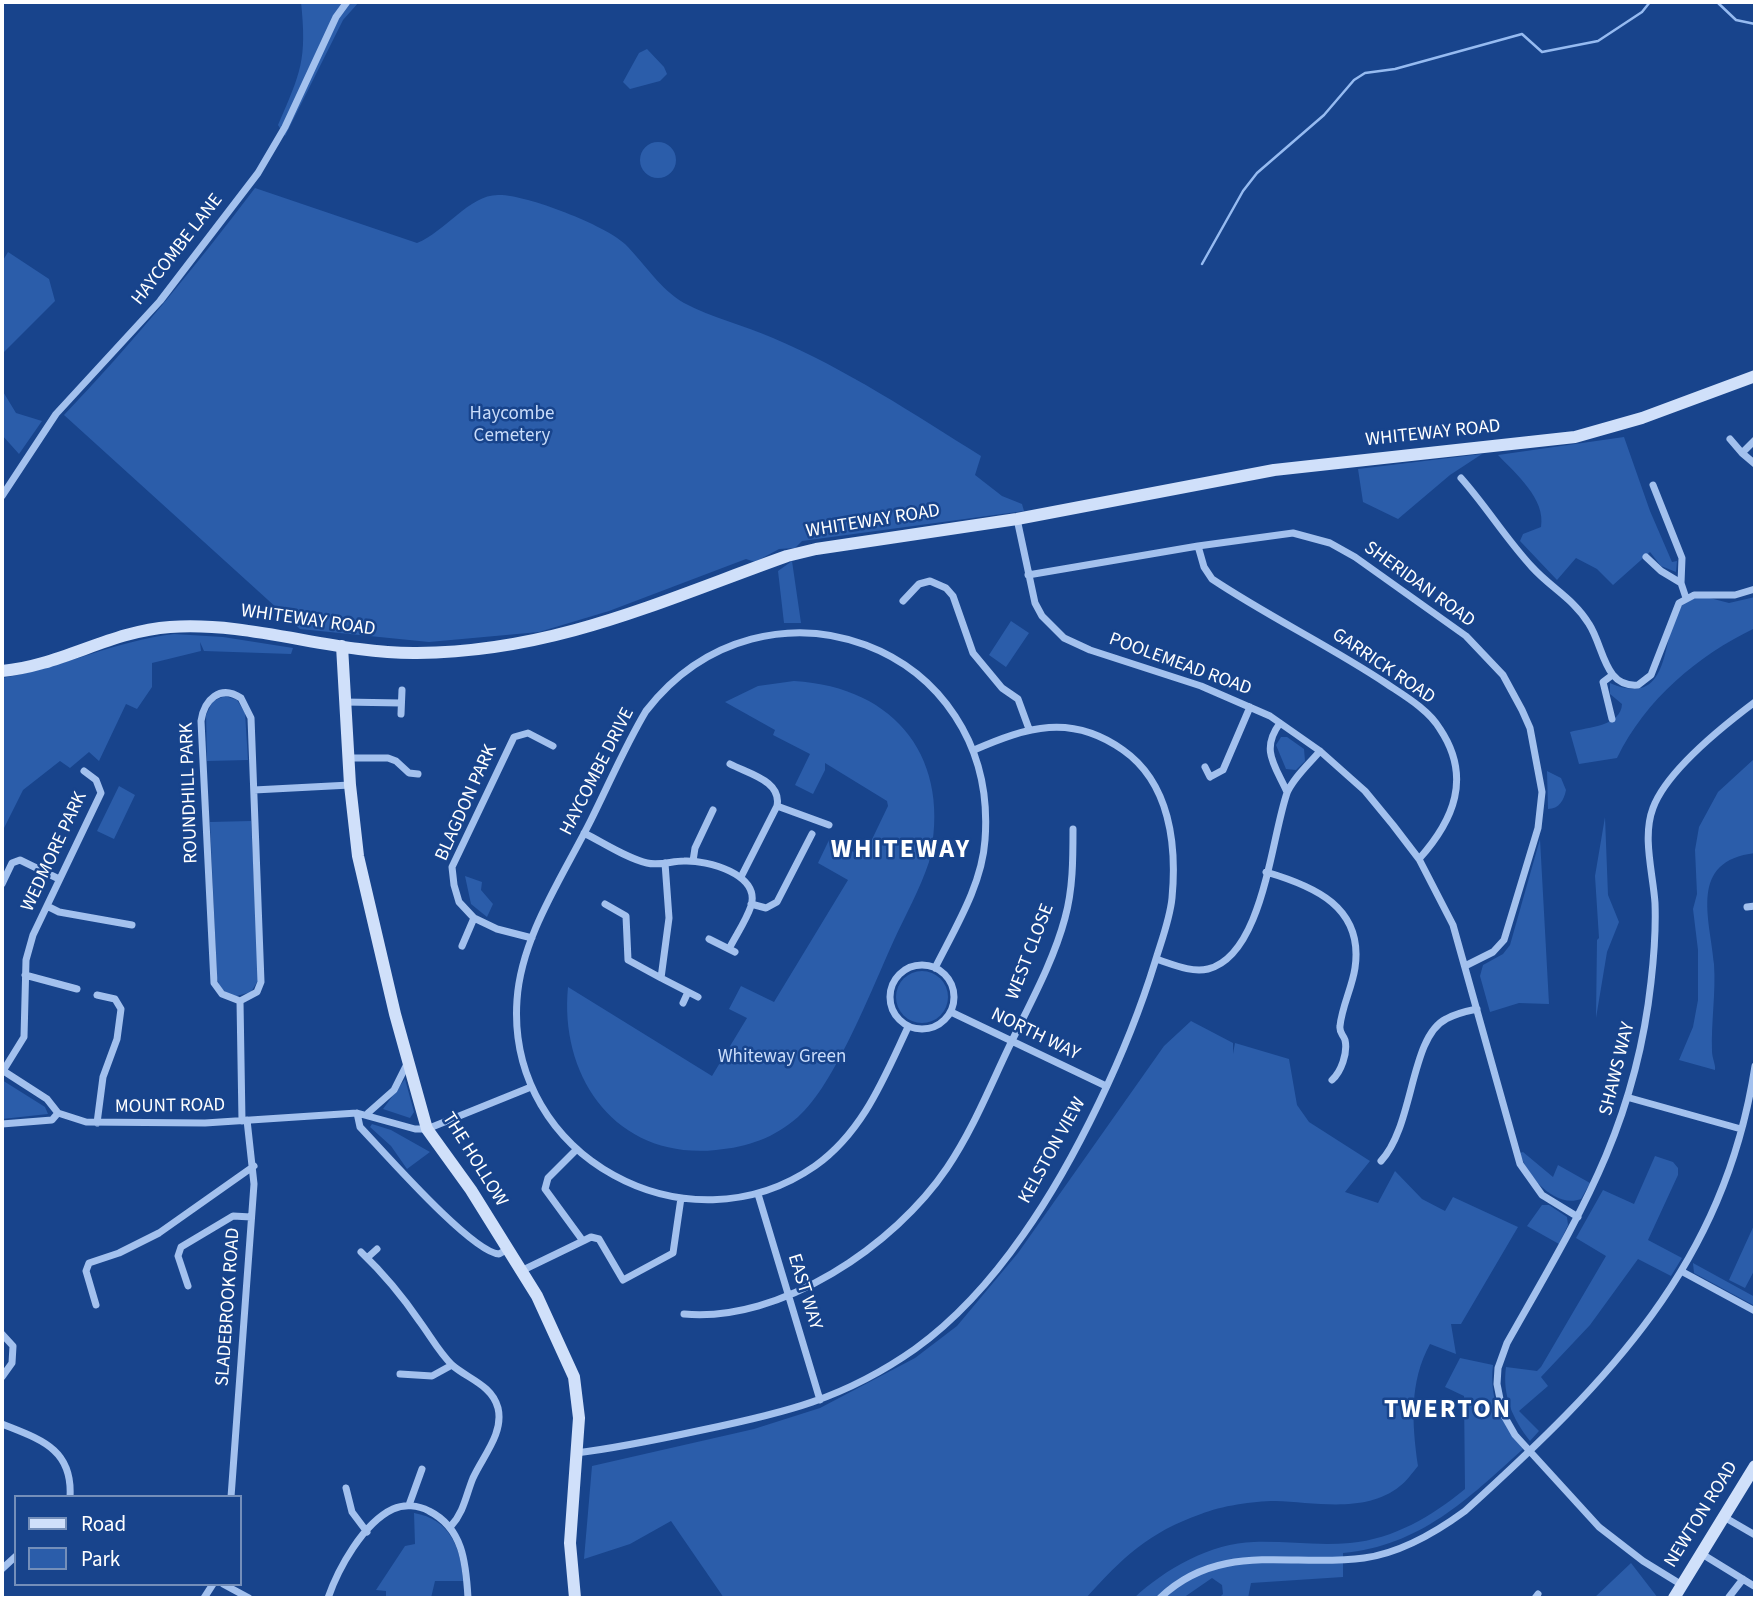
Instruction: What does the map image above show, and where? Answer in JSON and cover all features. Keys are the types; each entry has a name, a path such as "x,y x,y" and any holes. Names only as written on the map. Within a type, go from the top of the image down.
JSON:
{"street":[{"name":"HAYCOMBE LANE","path":"2,496 57,414 160,301 258,173 285,127 336,17 347,2"},
{"name":"WHITEWAY ROAD","path":"2,671 77,651 118,636 169,627 214,628 414,653 470,651 539,641 644,610 787,556 1017,519 1274,470 1575,437 1642,418 1755,376"},
{"path":"1730,439 1755,464"},
{"path":"1742,453 1755,440"},
{"path":"1461,478 1488,502 1531,566 1575,603 1590,625 1611,676 1628,686 1645,681 1665,646 1675,609 1686,598 1703,594 1735,595 1755,589"},
{"path":"1653,485 1682,558 1682,583 1686,598"},
{"name":"POOLEMEAD ROAD","path":"1017,519 1028,575 1042,617 1064,638 1090,650 1201,686 1250,707 1280,723 1321,751 1365,791 1419,859 1453,925 1467,965 1520,1164 1542,1195 1578,1217"},
{"name":"SHERIDAN ROAD","path":"1028,575 1293,533 1330,543 1466,636 1503,675 1530,728 1539,768 1541,810 1524,879 1504,940 1493,952 1467,965"},
{"name":"GARRICK ROAD","path":"1198,546 1204,568 1212,579 1350,660 1404,696 1439,726 1453,752 1457,780 1450,818 1419,859"},
{"path":"1646,557 1682,583"},
{"path":"903,601 919,584 930,581 946,588 953,596 973,653 1002,688 1018,699 1029,729"},
{"name":"HAYCOMBE DRIVE","path":"908,1027 865,1114 849,1134 814,1166 758,1194 706,1201 640,1189 597,1165 577,1149 556,1125 531,1087 516,1016 520,978 532,938 635,730 656,698 709,654 769,634 821,633 882,650 930,685 946,704 974,750 985,809 982,859 970,896 936,968"},
{"name":"THE HOLLOW","path":"342,646 350,785 362,882 427,1129 508,1248 553,1326 574,1377 579,1418 570,1543 575,1598"},
{"path":"1611,676 1603,682 1612,719"},
{"path":"401,714 402,690"},
{"name":"ROUNDHILL PARK","path":"216,694 235,694 247,705 251,718 261,982 257,992 240,1001 222,995 214,983 201,721 207,702 216,694"},
{"path":"345,702 401,703"},
{"name":"SHAWS WAY","path":"1682,1585 1643,1561 1599,1527 1528,1450 1503,1414 1497,1384 1507,1343 1578,1217 1612,1148 1630,1097 1646,1025 1653,968 1655,905 1648,835 1653,808 1668,782 1713,736 1755,702"},
{"path":"1205,767 1210,777 1223,770 1250,707"},
{"path":"1280,723 1272,733 1269,753 1287,792"},
{"name":"KELSTON VIEW","path":"576,1453 738,1425 820,1400 862,1382 915,1349 958,1314 980,1290 1036,1215 1106,1086 1136,1018 1172,901 1173,871 1169,825 1159,792 1145,770 1112,743 1066,727 1029,729 974,750"},
{"name":"BLAGDON PARK","path":"474,918 459,902 452,867 456,858 514,737 528,733 553,746"},
{"path":"1156,959 1196,969 1207,969 1230,958 1247,936 1287,792 1321,751"},
{"path":"348,758 388,758 409,773 418,774"},
{"path":"730,764 775,787 779,796 777,806 741,877"},
{"name":"WEDMORE PARK","path":"3,1070 24,1037 25,975 33,935 101,793 96,780 84,771"},
{"path":"254,790 350,785"},
{"path":"777,806 829,825"},
{"path":"693,861 695,848 713,810"},
{"path":"699,815 709,820"},
{"name":"WEST CLOSE","path":"684,1314 702,1316 742,1310 788,1295 843,1267 866,1251 923,1199 965,1138 1011,1042 1065,918 1072,875 1073,829"},
{"path":"584,833 640,861 693,861 715,866 741,877 751,894 751,904 732,951 709,939"},
{"path":"751,904 766,908 777,902 812,834"},
{"path":"2,884 12,863 20,860 59,880"},
{"path":"661,978 669,918 665,863"},
{"path":"1266,872 1304,883 1327,897 1351,930 1355,965 1339,1026 1345,1038 1344,1053 1340,1070 1332,1080"},
{"path":"606,904 626,916 628,960 698,997"},
{"path":"47,906 59,912 132,925"},
{"path":"462,946 474,918 497,929 532,938"},
{"path":"912,967 936,968 951,983 954,1000 951,1012 933,1028 908,1027 892,1012 889,999 892,984 898,975 912,967"},
{"path":"25,975 77,989"},
{"path":"683,1003 688,992"},
{"path":"97,995 115,999 121,1009 117,1039 103,1077 97,1124"},
{"path":"240,1001 245,1120"},
{"path":"1394,1161 1384,1158 1407,1114 1420,1055 1444,1019 1478,1009"},
{"name":"NORTH WAY","path":"951,1012 1106,1086"},
{"path":"368,1114 394,1090 408,1061"},
{"path":"1160,1598 1185,1580 1238,1560 1328,1561 1365,1558 1400,1549 1443,1527 1465,1511 1609,1373 1656,1312 1713,1210 1741,1129 1755,1066"},
{"name":"MOUNT ROAD","path":"3,1070 47,1098 58,1113 97,1124 245,1120 357,1113 415,1129 427,1129"},
{"path":"427,1129 531,1087"},
{"path":"1630,1097 1741,1129"},
{"path":"2,1124 52,1120 58,1113"},
{"path":"357,1113 360,1127 432,1202 483,1250 499,1254 508,1248"},
{"name":"SLADEBROOK ROAD","path":"231,1495 254,1166 245,1120"},
{"path":"577,1149 544,1184 583,1241"},
{"path":"96,1305 86,1270 89,1263 118,1253 159,1233 254,1166"},
{"name":"EAST WAY","path":"758,1194 820,1400"},
{"path":"521,1271 591,1237 599,1239 618,1277 628,1279 673,1253 681,1198"},
{"path":"188,1286 178,1256 181,1247 233,1216 251,1217"},
{"path":"368,1258 377,1249"},
{"path":"361,1252 403,1298 452,1365 481,1384 492,1395 498,1407 499,1422 462,1511 451,1526"},
{"path":"1681,1270 1755,1311"},
{"path":"2,1334 13,1346 12,1363 2,1377"},
{"path":"400,1374 432,1376 452,1365"},
{"path":"2,1424 41,1440 53,1449 68,1470 70,1495"},
{"name":"NEWTON ROAD","path":"1674,1598 1755,1466"},
{"path":"410,1505 422,1469"},
{"path":"346,1488 352,1512 367,1532"},
{"path":"328,1598 334,1577 367,1532 393,1509 410,1505 430,1511 451,1526 464,1559 468,1598"},
{"path":"1724,1517 1755,1535"},
{"path":"1702,1554 1754,1586"},
{"path":"1729,1597 1743,1579"},
{"path":"227,1586 249,1598"}],"green space":[{"path":"301,2 359,2 343,20 285,136 278,125 300,65 303,38"},
{"path":"647,49 667,74 660,81 630,89 623,82 639,53"},
{"path":"658,142 671,147 676,160 671,173 658,178 645,173 640,160 645,147"},
{"name":"Haycombe Cemetery","path":"255,188 417,243 477,201 498,195 545,205 583,220 625,244 660,283 684,303 800,350 879,393 981,456 975,475 1002,496 1022,504 1024,511 802,541 795,548 779,549 755,562 746,559 609,611 539,632 429,642 300,629 64,415 163,304"},
{"path":"8,252 49,279 55,301 4,352 2,366 2,262"},
{"path":"2,390 16,413 42,421 19,454 2,435"},
{"path":"1624,437 1650,511 1672,562 1677,561 1676,572 1661,566 1650,552 1613,585 1597,569 1576,558 1557,580 1520,541 1523,534 1541,527 1539,507 1521,479 1498,455"},
{"path":"1482,454 1450,475 1398,519 1363,502 1358,469"},
{"path":"792,561 801,623 784,623 778,571"},
{"path":"1702,596 1729,603 1755,597 1755,628 1713,652 1675,681 1643,717 1617,758 1579,764 1570,732 1603,724 1616,717 1622,704 1610,694 1610,683 1632,689 1647,686 1657,675 1678,611 1686,601"},
{"path":"1011,621 1029,633 1006,667 989,655"},
{"path":"174,634 223,637 293,648 291,654 204,651 200,642 201,651 152,663 152,687 137,709 126,704 99,761 89,752 70,768 60,761 23,790 2,832 2,678 131,642"},
{"name":"Whiteway Green","path":"794,681 830,686 862,697 888,714 909,736 924,761 933,792 934,825 929,862 839,1059 812,1102 798,1117 770,1136 728,1149 681,1150 650,1142 624,1127 602,1107 585,1082 574,1053 568,1021 568,987 712,1076 747,1018 729,1009 741,986 774,1002 848,880 818,863 829,840 860,855 865,854 888,806 887,801 825,763 825,770 813,794 795,785 810,754 773,735 775,730 725,702 758,686"},
{"path":"225,696 237,700 245,713 248,760 207,761 206,715 213,701"},
{"path":"1281,737 1287,737 1304,749 1305,761 1296,770 1286,769 1276,745"},
{"path":"1754,759 1755,853 1734,858 1720,867 1708,894 1714,964 1712,1054 1715,1070 1679,1060 1693,1027 1698,1000 1698,950 1693,909 1697,894 1695,850 1699,827 1718,792"},
{"path":"1547,771 1561,778 1566,790 1560,803 1548,809"},
{"path":"119,786 135,795 114,839 97,831"},
{"path":"1605,817 1608,895 1619,922 1607,952 1596,1018 1599,938 1595,876"},
{"path":"251,821 259,979 251,992 233,997 220,988 217,978 210,822"},
{"path":"1540,839 1549,1004 1519,1003 1490,1012 1480,976 1483,965 1503,954 1510,945"},
{"path":"465,876 482,882 481,890 493,904 487,917 471,904"},
{"path":"922,971 932,973 940,979 946,987 946,1007 940,1015 932,1021 922,1023 912,1021 904,1015 898,1007 896,997 898,987 904,979 912,973"},
{"path":"1191,1021 1233,1043 1233,1054 1235,1043 1289,1059 1297,1105 1309,1122 1370,1161 1345,1192 1378,1203 1395,1171 1422,1199 1445,1211 1453,1197 1518,1227 1461,1324 1451,1324 1456,1354 1430,1344 1423,1358 1414,1403 1418,1466 1403,1484 1387,1495 1356,1503 1266,1501 1227,1506 1201,1514 1151,1538 1124,1559 1086,1598 724,1598 671,1521 630,1544 584,1559 592,1466 754,1429 820,1408 915,1358 957,1326 1018,1253 1164,1046"},
{"path":"405,1079 414,1112 410,1118 383,1109"},
{"path":"2,1080 45,1107 48,1114 2,1119"},
{"path":"372,1124 391,1130 430,1152 407,1169 391,1146 370,1127"},
{"path":"1523,1152 1553,1177 1558,1165 1590,1183 1581,1199 1561,1199 1543,1188 1523,1162 1520,1153"},
{"path":"1655,1156 1673,1162 1678,1168 1678,1175 1648,1240 1682,1258 1671,1276 1638,1259 1590,1325 1541,1377 1548,1386 1519,1411 1539,1431 1530,1441 1510,1407 1506,1367 1537,1371 1541,1367 1606,1256 1576,1238 1603,1190 1634,1204"},
{"path":"1542,1205 1549,1205 1567,1217 1568,1225 1559,1244 1527,1226"},
{"path":"1755,1223 1755,1269 1745,1288 1729,1280"},
{"path":"1693,1263 1755,1297 1755,1306 1694,1273"},
{"path":"1460,1358 1493,1365 1493,1389 1498,1410 1523,1449 1462,1502 1419,1530 1396,1541 1371,1549 1343,1553 1343,1577 1251,1583 1248,1598 1219,1598 1223,1594 1222,1585 1212,1578 1183,1598 1134,1598 1174,1568 1221,1547 1254,1542 1326,1544 1366,1541 1412,1525 1452,1499 1465,1489 1464,1396 1445,1387"},
{"path":"414,1513 426,1516 445,1528 460,1557 463,1581 435,1581 431,1598 386,1598 386,1591 376,1590 405,1546 415,1544"},
{"path":"1631,1563 1658,1598 1594,1598"}],"waterway":[{"path":"1202,264 1243,191 1257,173 1324,115 1354,80 1365,73 1395,69 1522,34 1542,52 1598,41 1642,12 1650,2"},
{"path":"1717,2 1736,20 1755,24"}],"district":[{"name":"WHITEWAY","path":"901,851"},
{"name":"TWERTON","path":"1448,1411"}]}
